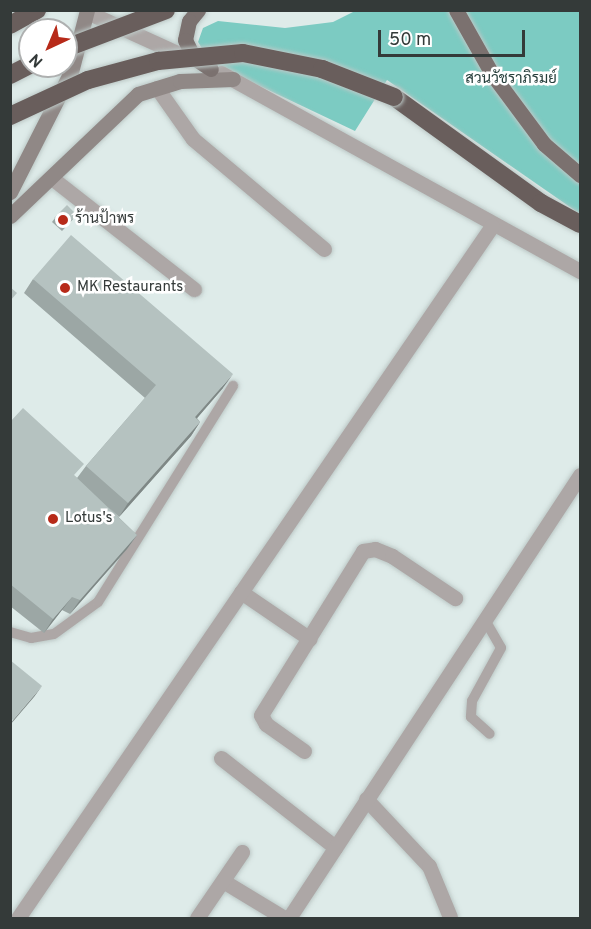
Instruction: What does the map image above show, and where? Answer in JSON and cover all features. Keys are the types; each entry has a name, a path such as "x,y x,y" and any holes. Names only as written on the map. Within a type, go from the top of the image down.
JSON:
{"highway":[{"path":"10,25 37,10"},
{"path":"78,43 151,13 166,10"},
{"path":"10,116 88,80 158,61 243,53 322,69 394,97 541,203 580,224"}],"main road":[{"path":"198,10 189,21 186,40 194,58 211,69"},
{"path":"456,10 492,74 538,135 580,175"},
{"path":"10,192 71,72 87,11"},
{"path":"10,216 53,179 103,124 138,94 180,81 233,79"}],"street":[{"path":"87,11 233,79 347,138 492,226 580,271"},
{"path":"157,88 193,139 324,249"},
{"path":"53,179 194,289"},
{"path":"18,918 492,226"},
{"path":"289,918 580,475"},
{"path":"304,750 266,724 261,715 363,551 375,549 392,556 455,598"},
{"path":"241,592 310,639"},
{"path":"221,758 335,847"},
{"path":"366,799 429,866 450,918"},
{"path":"197,918 242,852"},
{"path":"223,881 284,918"}],"lane":[{"path":"10,632 31,638 54,634 98,602 233,386"},
{"path":"485,620 501,648 472,701 471,717 490,734"}],"green space":[{"name":"สวนวัชราภิรมย์","path":"355,11 580,11 580,214 387,80 355,131 211,63 198,42 203,28 218,21 285,28 333,22"}],"building":[{"name":"ร้านป้าพร","path":"67,205 77,215 64,228 54,218"},
{"path":"71,235 233,374 195,417 200,422 128,503 86,466 156,385 33,279"},
{"path":"10,287 17,293 10,301"},
{"name":"Lotus's","path":"23,408 84,464 74,475 137,535 80,600 72,597 53,619 10,584 10,422"},
{"path":"10,660 42,686 13,720 10,718"}],"place":[{"name":"ร้านป้าพร","path":"63,220"},
{"name":"MK Restaurants","path":"65,288"},
{"name":"Lotus's","path":"53,519"}]}
